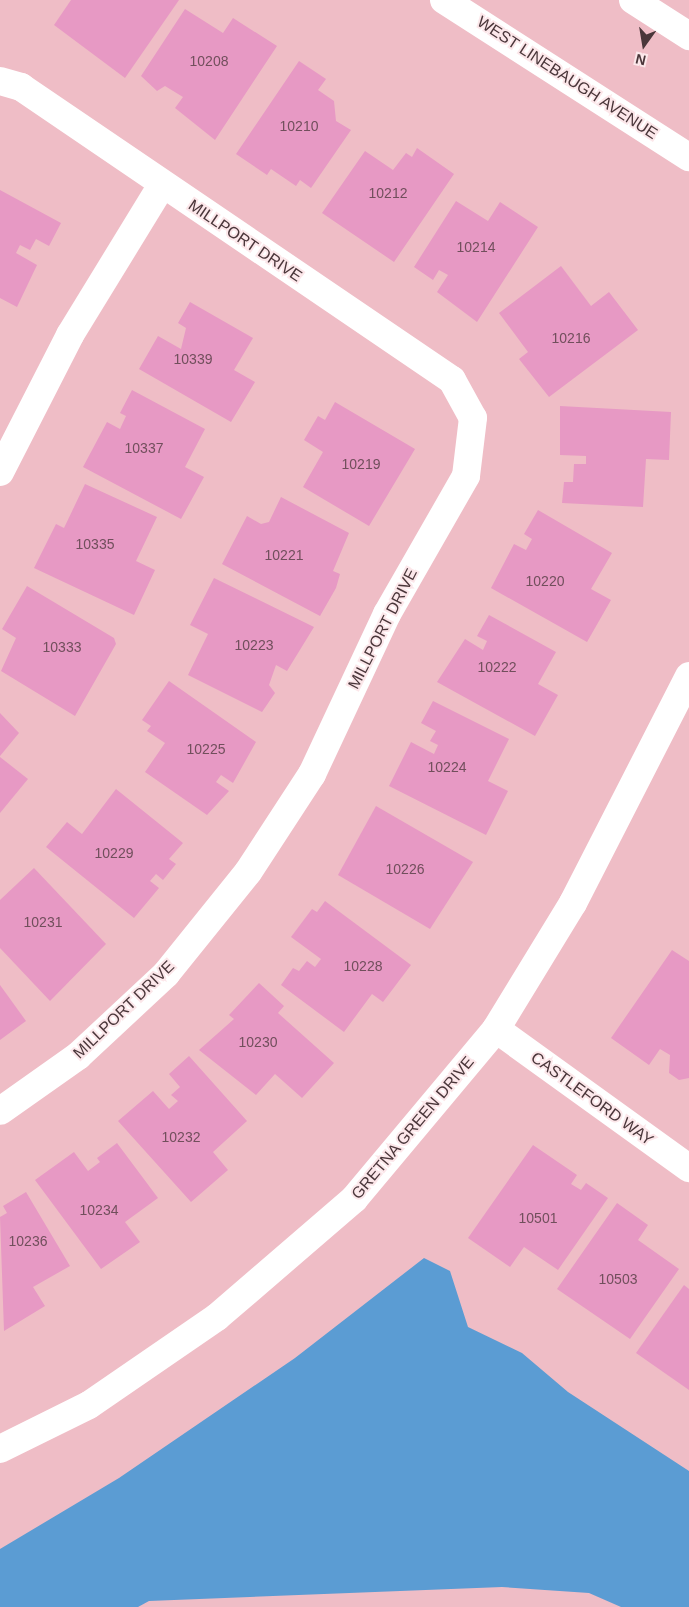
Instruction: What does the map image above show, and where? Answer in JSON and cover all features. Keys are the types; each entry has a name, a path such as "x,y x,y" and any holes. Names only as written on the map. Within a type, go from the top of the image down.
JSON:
{"street":[{"name":"WEST LINEBAUGH AVENUE","path":"444,0 689,157"},
{"path":"633,0 689,36"},
{"name":"MILLPORT DRIVE","path":"0,81 21,87 452,380 473,418 466,476 387,614 312,774 248,872 166,974 78,1056 0,1111"},
{"path":"0,472 70,334 162,184"},
{"name":"GRETNA GREEN DRIVE","path":"0,1449 89,1405 217,1317 354,1199 496,1029 573,903 689,678"},
{"name":"CASTLEFORD WAY","path":"496,1029 689,1168"}],"water":[{"path":"424,1258 450,1271 468,1327 522,1353 568,1392 689,1471 689,1607 621,1607 589,1593 502,1587 149,1601 138,1607 0,1607 0,1549 119,1478 295,1358"}],"building":[{"path":"71,0 179,0 125,78 54,25"},
{"path":"185,9 223,33 233,18 277,46 215,140 175,108 183,97 165,86 157,91 141,76"},
{"path":"299,61 326,79 318,90 334,101 336,121 351,130 311,188 300,180 296,186 271,169 267,175 236,154"},
{"path":"417,148 454,174 394,262 322,213 365,151 393,170 406,153 412,157"},
{"path":"0,190 61,223 49,246 36,239 30,250 20,245 16,253 37,265 17,307 0,298"},
{"path":"456,201 488,221 500,202 538,227 477,322 437,292 448,275 439,270 433,280 414,267"},
{"path":"561,266 591,306 609,292 638,330 549,397 519,359 528,352 499,313"},
{"path":"190,302 253,338 234,370 255,382 231,422 139,369 158,336 181,349 186,328 178,323"},
{"path":"132,390 205,429 185,467 204,477 181,519 83,467 107,422 120,429 126,416 120,413"},
{"path":"335,402 415,449 369,526 303,487 323,452 304,440 318,416 325,420"},
{"path":"560,406 671,412 669,460 646,459 643,507 562,503 564,482 573,482 574,464 586,464 586,456 560,455"},
{"path":"85,484 157,517 136,561 155,570 134,615 34,568 56,524 64,528"},
{"path":"281,497 349,533 333,571 340,574 336,588 320,616 222,564 247,516 261,524 269,522"},
{"path":"538,510 612,553 591,589 611,600 587,642 491,588 514,544 526,550 532,539 524,534"},
{"path":"214,578 314,627 287,671 276,665 269,685 275,693 262,712 188,675 208,634 190,625"},
{"path":"27,586 114,638 116,644 75,716 1,671 16,638 2,629"},
{"path":"489,615 556,652 538,684 558,695 535,736 437,682 465,639 483,650 487,641 477,636"},
{"path":"169,681 256,742 233,783 221,775 216,782 229,791 207,815 145,772 165,743 147,731 151,726 142,720"},
{"path":"433,701 509,739 488,781 508,791 486,835 389,786 411,742 434,754 438,745 430,741 436,731 421,723"},
{"path":"0,713 19,733 0,756"},
{"path":"0,757 28,779 0,813"},
{"path":"116,789 183,843 169,859 176,864 163,880 156,874 150,881 159,888 134,918 46,847 67,822 82,834"},
{"path":"376,806 473,862 430,929 338,875"},
{"path":"34,868 106,944 50,1001 0,948 0,900"},
{"path":"325,901 411,965 383,1002 372,994 344,1032 281,985 293,968 299,971 307,961 315,967 321,959 291,937 312,909 317,912"},
{"path":"672,950 689,961 689,1078 679,1080 669,1073 670,1055 660,1049 649,1065 611,1038"},
{"path":"259,983 284,1006 278,1013 334,1063 302,1098 275,1074 256,1095 199,1050 234,1019 229,1015"},
{"path":"0,985 26,1021 0,1040"},
{"path":"189,1056 247,1121 213,1152 228,1170 191,1202 118,1121 153,1091 169,1109 178,1101 171,1095 180,1087 169,1074"},
{"path":"117,1143 158,1198 125,1222 140,1242 101,1269 35,1180 74,1152 88,1171 100,1162 97,1158"},
{"path":"533,1145 577,1175 571,1184 581,1190 586,1183 608,1198 558,1270 524,1247 510,1267 468,1238"},
{"path":"26,1192 70,1266 33,1287 45,1306 4,1331 0,1217 7,1213 3,1206"},
{"path":"617,1203 648,1225 638,1240 679,1269 630,1339 557,1289"},
{"path":"684,1285 689,1289 689,1390 636,1353"}]}
